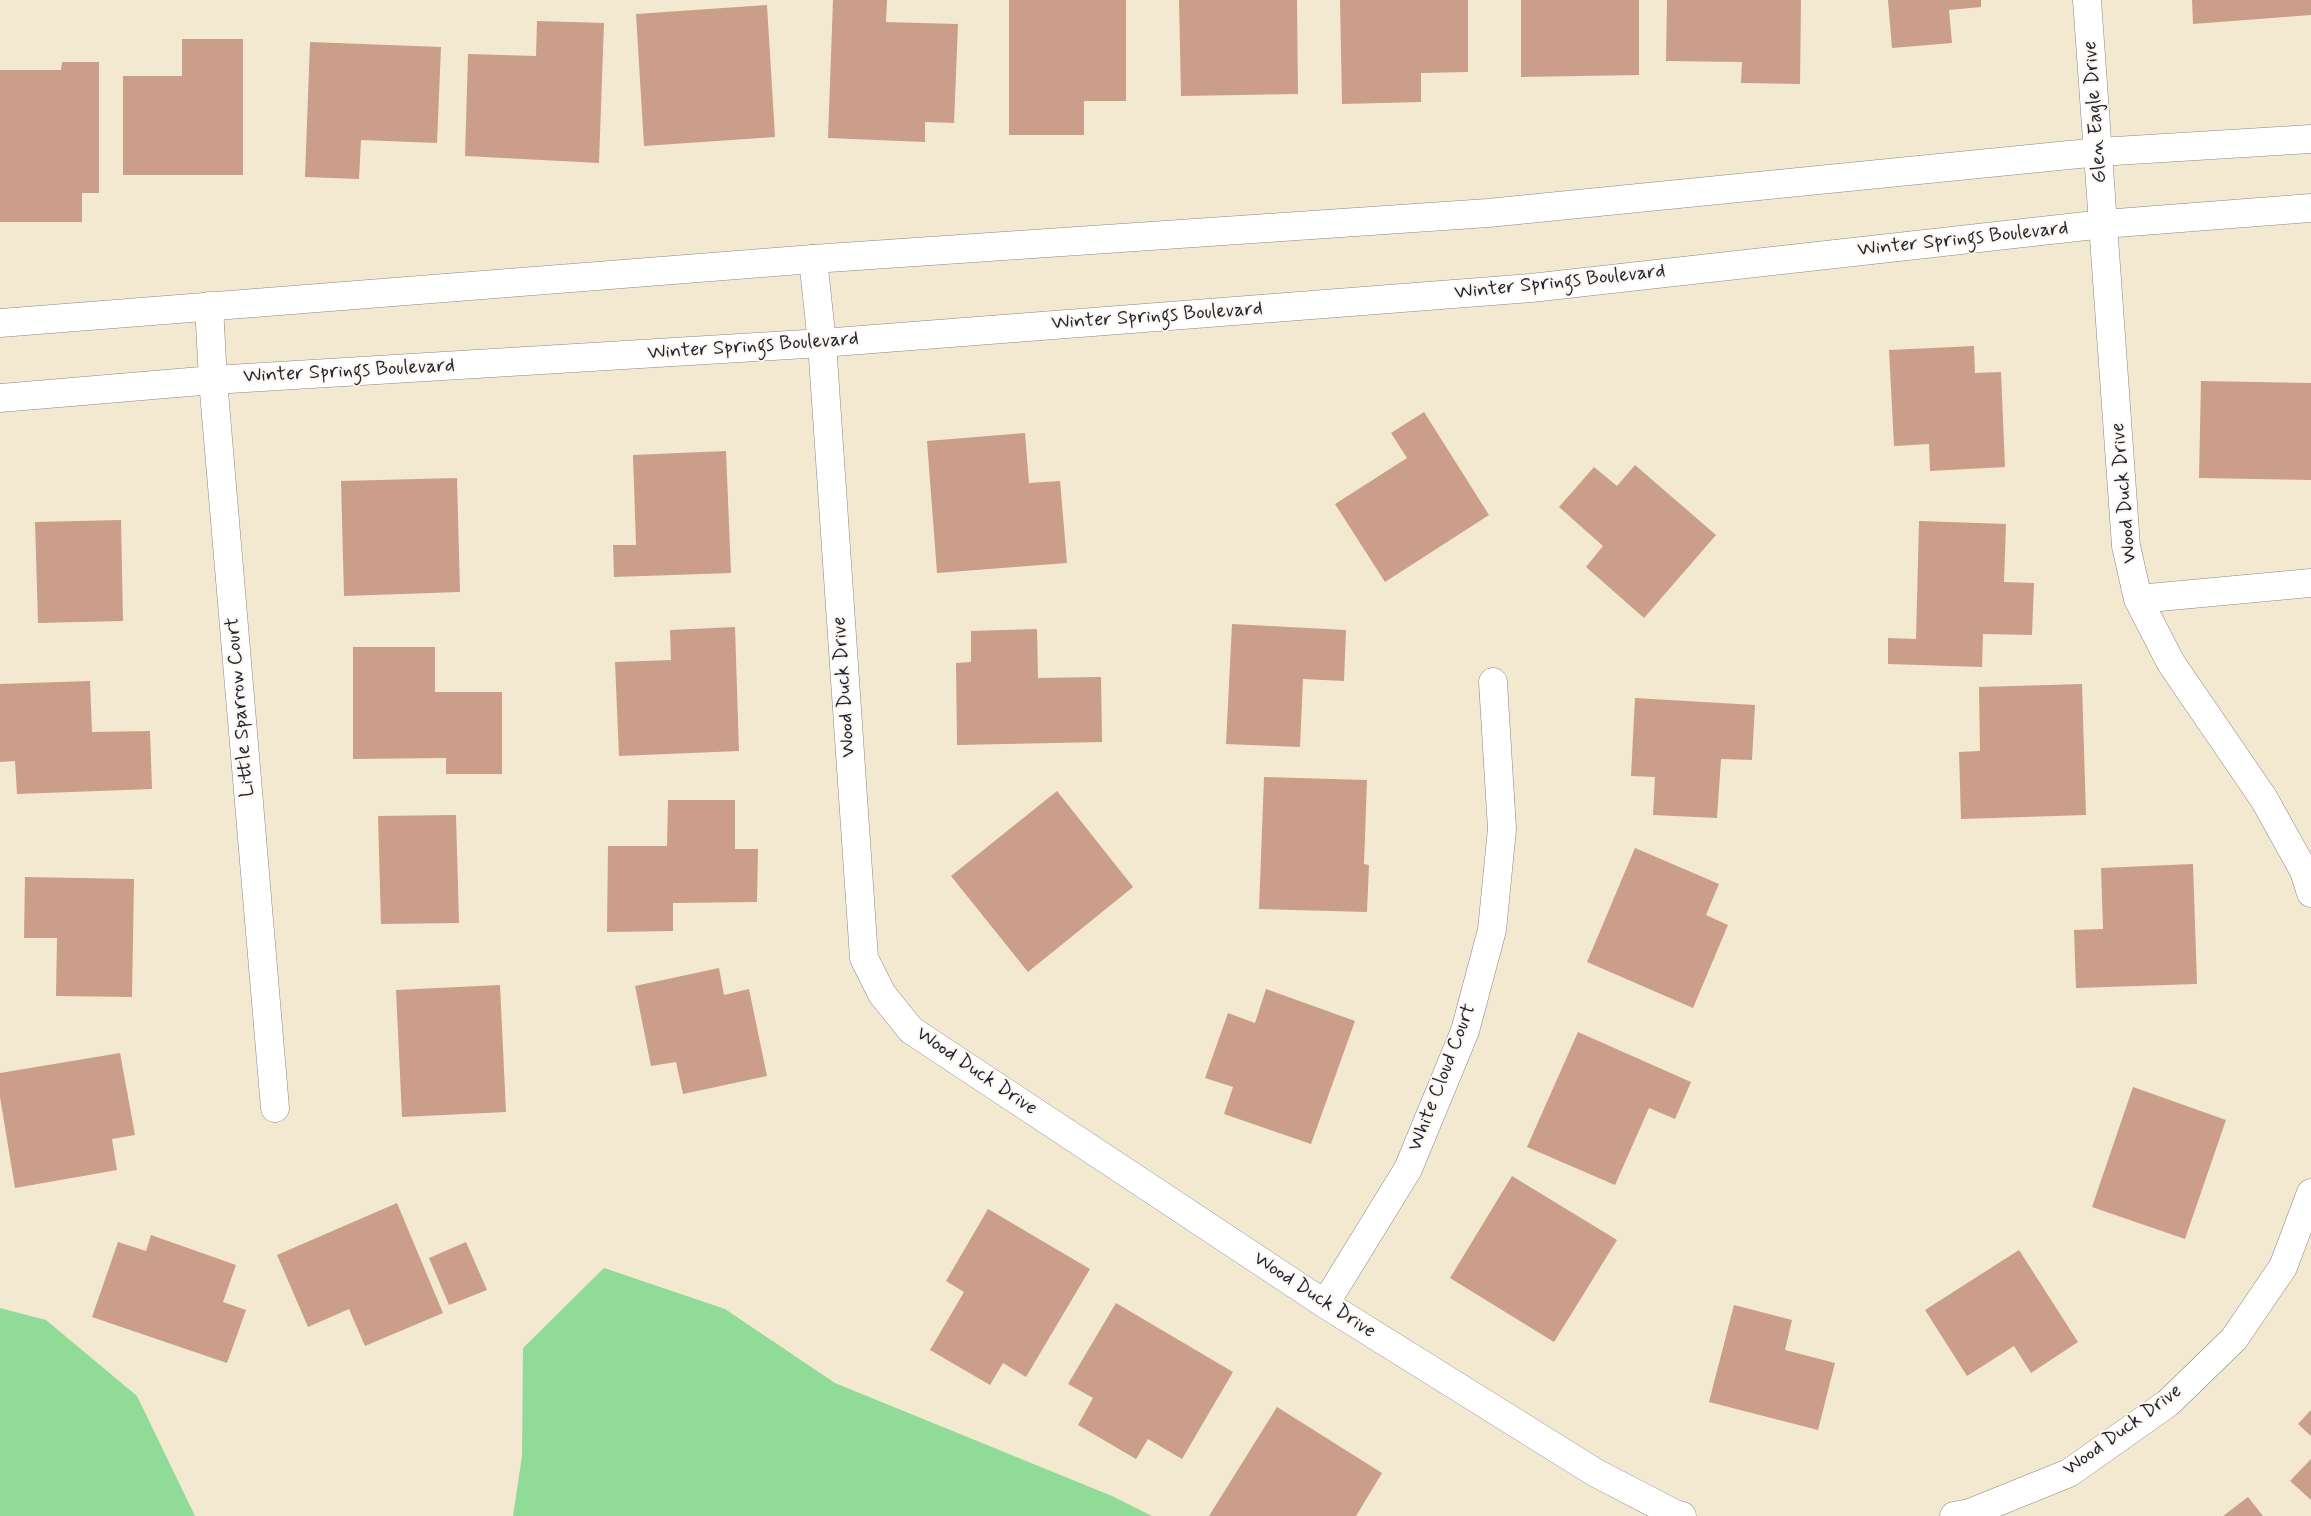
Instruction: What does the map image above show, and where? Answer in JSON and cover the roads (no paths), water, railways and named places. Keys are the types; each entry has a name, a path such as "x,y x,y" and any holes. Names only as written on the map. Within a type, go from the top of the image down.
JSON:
{"street":[{"name":"Glen Eagle Drive","path":"2087,0 2104,224"},
{"path":"0,323 813,259 1488,213 2099,152 2311,139"},
{"name":"Winter Springs Boulevard","path":"0,398 213,380 822,343 1531,288 2104,224 2311,208"},
{"name":"Wood Duck Drive","path":"2104,224 2126,546 2138,599 2172,663 2264,799 2304,871 2311,893"},
{"name":"Wood Duck Drive","path":"813,259 822,343 864,958 882,994 910,1030 1325,1304 1596,1473 1682,1516"},
{"name":"Little Sparrow Court","path":"209,306 213,380 275,1108"},
{"path":"2138,599 2311,583"},
{"name":"White Cloud Court","path":"1325,1304 1408,1169 1465,1031 1492,930 1502,829 1493,682"},
{"name":"Wood Duck Drive","path":"1954,1516 1970,1513 2069,1473 2168,1403 2234,1339 2283,1267 2311,1193"}]}
